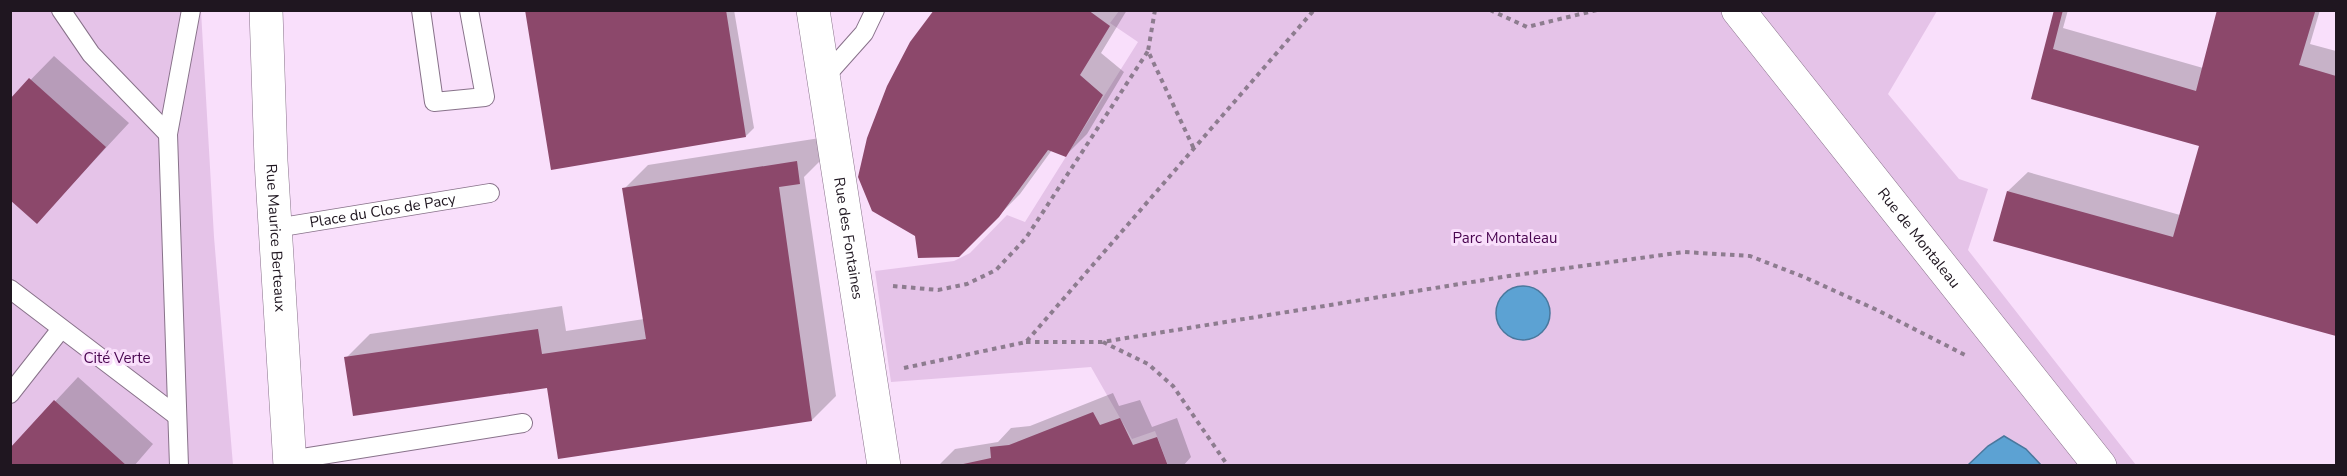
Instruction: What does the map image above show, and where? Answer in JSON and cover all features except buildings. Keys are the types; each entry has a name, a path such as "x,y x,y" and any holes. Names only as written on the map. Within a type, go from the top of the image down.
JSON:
{"street":[{"name":"Rue Maurice Berteaux","path":"266,10 290,463"},
{"name":"Rue des Fontaines","path":"813,10 884,465"},
{"name":"Rue de Montaleau","path":"1738,10 2100,465"}],"lane":[{"path":"61,10 91,54 168,134"},
{"path":"179,465 168,134 191,10"},
{"path":"421,10 434,102 485,97 469,10"},
{"path":"823,79 864,33 875,10"},
{"name":"Place du Clos de Pacy","path":"276,228 490,193"},
{"path":"10,289 177,416"},
{"path":"10,394 61,329"},
{"path":"290,463 523,423"}],"path":[{"path":"854,279 912,290 938,290 967,284 996,270 1026,238 1148,51 1155,10"},
{"path":"1026,342 1314,10"},
{"path":"1490,10 1527,27 1597,10"},
{"path":"1148,51 1195,149"},
{"path":"870,374 1026,342 1102,342 1509,276 1684,252 1750,256 1804,276 1877,310 1970,358"},
{"path":"1102,342 1148,364 1173,386 1228,465"}],"green space":[{"name":"Cité Verte","path":"10,11 201,11 214,237 233,465 11,465"},
{"name":"Parc Montaleau","path":"1119,11 1937,11 1888,94 1959,179 1988,189 1968,250 2136,465 1168,465 1155,431 1132,439 1091,367 891,382 875,271 954,261 970,253 1007,215 1025,222 1138,42 1110,23"}],"water":[{"path":"1518,286 1528,286 1538,290 1546,298 1550,313 1546,328 1538,336 1528,340 1518,340 1508,336 1500,328 1496,318 1496,308 1500,298 1508,290"},
{"path":"2004,436 2026,449 2041,465 1968,465 1988,446"}]}
